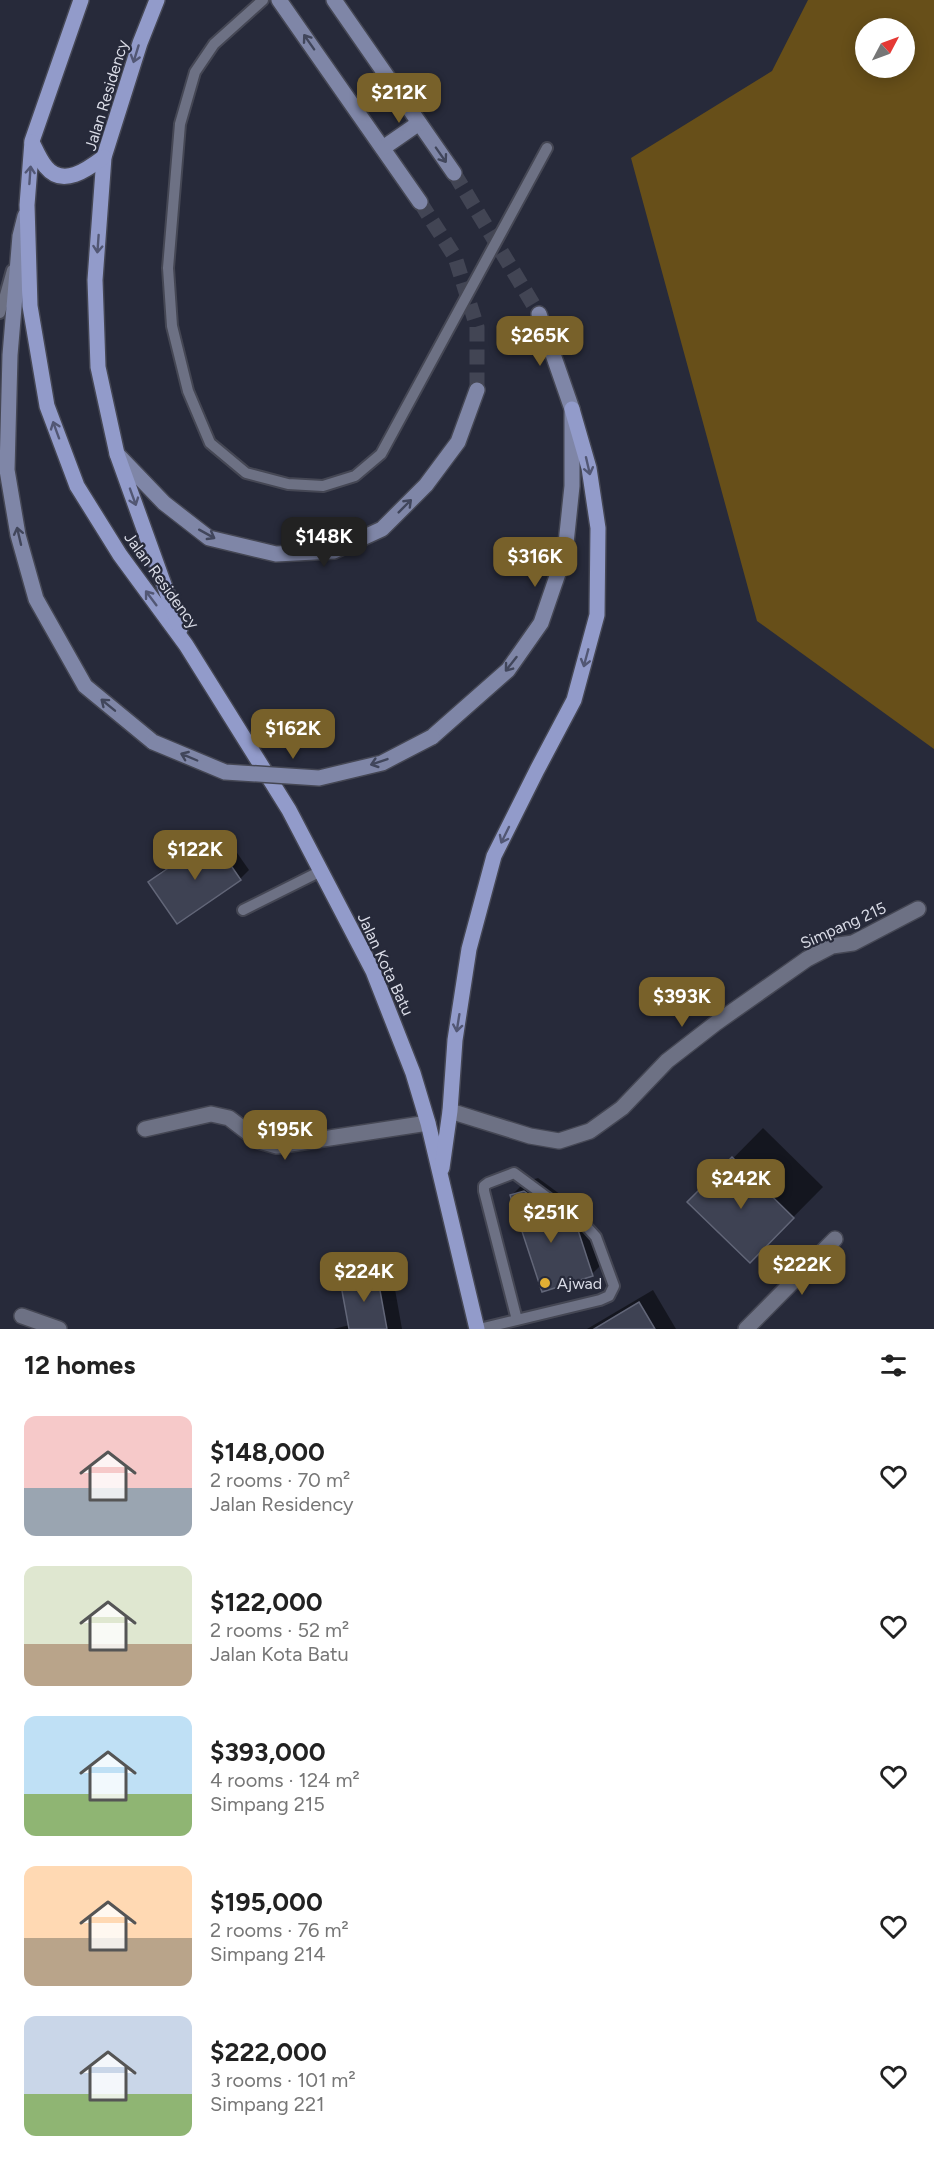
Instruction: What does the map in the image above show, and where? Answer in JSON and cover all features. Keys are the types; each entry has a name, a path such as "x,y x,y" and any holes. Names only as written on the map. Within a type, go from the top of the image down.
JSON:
{"main road":[{"name":"Jalan Residency","path":"81,0 32,141 27,205 30,306 47,406 77,486 120,555 186,645"},
{"name":"Jalan Residency","path":"157,0 140,43 104,157 95,280 98,367 117,454 186,645"},
{"path":"279,0 420,202"},
{"path":"334,0 454,173"},
{"path":"383,148 419,123"},
{"path":"32,141 46,168 57,176 72,176 84,172 104,157"},
{"path":"27,205 20,236 10,355 7,470 18,535 36,599 85,686 153,742 225,772 319,778 381,763 432,737 508,669 541,622 565,553 572,486 573,409"},
{"path":"440,1178 450,1111 455,1040 469,949 494,856 574,700 597,615 598,528 589,468 573,409 539,314"},
{"path":"117,454 164,503 209,538 276,554 334,551 382,530 426,484 458,442 477,390"},
{"name":"Jalan Kota Batu","path":"186,645 289,810 373,971 414,1073 478,1329"}],"street":[{"name":"Simpang 215","path":"450,1111 530,1136 558,1141 590,1131 622,1107 667,1061 716,1023 807,959 832,946 853,943 918,909"},
{"path":"145,1129 211,1114 229,1118 259,1141 277,1146 428,1123"},
{"path":"746,1329 835,1239"},
{"path":"22,1316 59,1329"}],"lane":[{"path":"263,0 214,44 195,72 180,124 168,268 172,326 188,391 210,443 246,473 288,484 322,486 356,476 381,454 547,148"},
{"path":"0,313 20,236"},
{"path":"243,910 321,871"},
{"path":"478,1329 517,1320 600,1300 609,1296 614,1286 596,1237 588,1227 514,1173 488,1183 484,1186 484,1191 517,1320"}],"shaded area":[{"path":"808,0 934,0 934,749 757,621 631,158 772,71"}],"building":[{"path":"212,838 241,880 177,924 148,882"},
{"path":"732,1157 794,1218 750,1263 687,1202"},
{"path":"524,1191 578,1230 593,1276 542,1292 510,1195"},
{"path":"377,1274 387,1329 349,1329 340,1280"},
{"path":"639,1302 655,1329 594,1329"}],"tunnel":[{"path":"454,173 539,314"},
{"path":"420,202 455,257 477,327 477,390"}],"place":[{"name":"Ajwad","path":"545,1283"}]}
